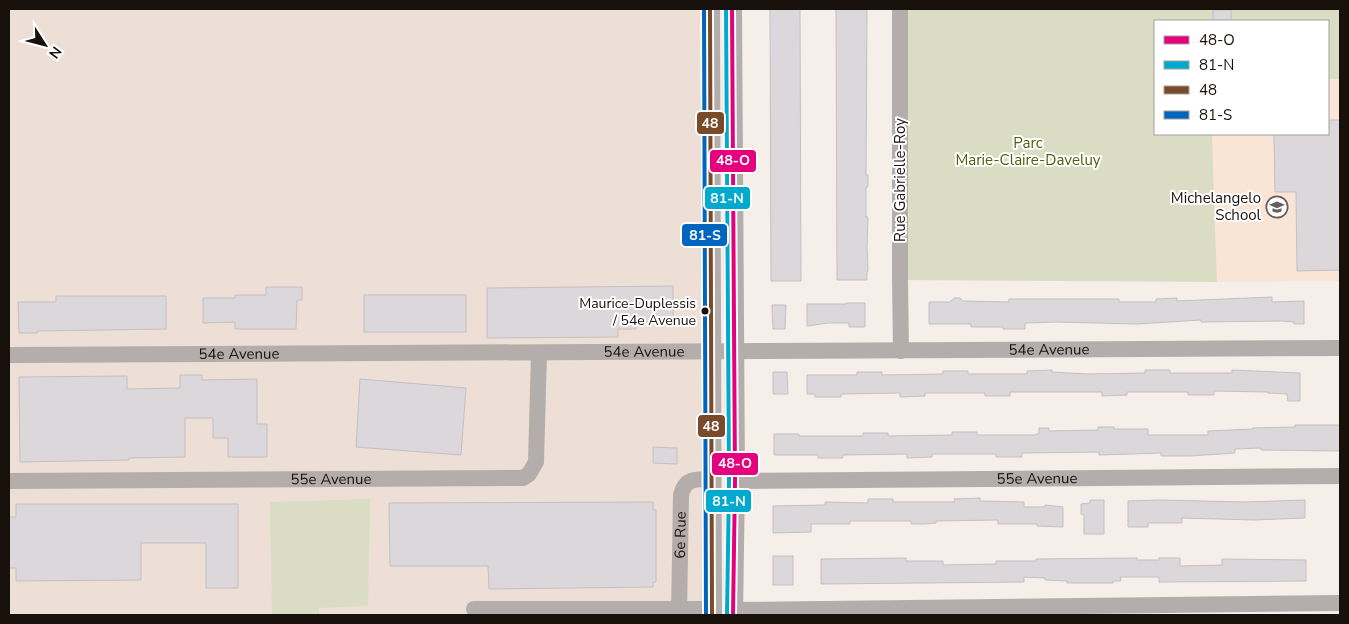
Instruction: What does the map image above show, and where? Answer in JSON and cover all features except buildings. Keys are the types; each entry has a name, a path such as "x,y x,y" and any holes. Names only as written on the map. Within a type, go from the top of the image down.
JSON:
{"street":[{"path":"474,609 712,612 710,9"},
{"path":"732,9 735,481 733,612 1340,603"},
{"name":"Rue Gabrielle-Roy","path":"900,9 901,351"},
{"name":"54e Avenue","path":"9,355 1340,348"},
{"name":"55e Avenue","path":"9,482 523,478 529,474 536,462 539,353"},
{"name":"55e Avenue","path":"735,481 1340,476"},
{"name":"6e Rue","path":"679,612 680,495 688,481 711,478"}],"shaded area":[{"path":"9,9 710,9 712,615 9,615"},
{"name":"Michelangelo School","path":"1329,79 1340,79 1340,281 1217,282 1212,135 1329,135"}],"green space":[{"name":"Parc Marie-Claire-Daveluy","path":"900,9 1340,9 1340,79 1329,79 1329,20 1154,20 1154,135 1212,135 1217,282 900,280"},
{"path":"370,499 368,606 319,608 319,615 272,615 270,502"}],"transit line":[{"name":"81-S","path":"704,9 706,615"},
{"name":"48","path":"710,9 712,615"},
{"name":"81-N","path":"726,9 729,481 727,615"},
{"name":"48-O","path":"732,9 735,481 733,615"}],"place":[{"name":"Michelangelo School","path":"1277,207"},
{"name":"Maurice-Duplessis / 54e Avenue","path":"705,311"}]}
